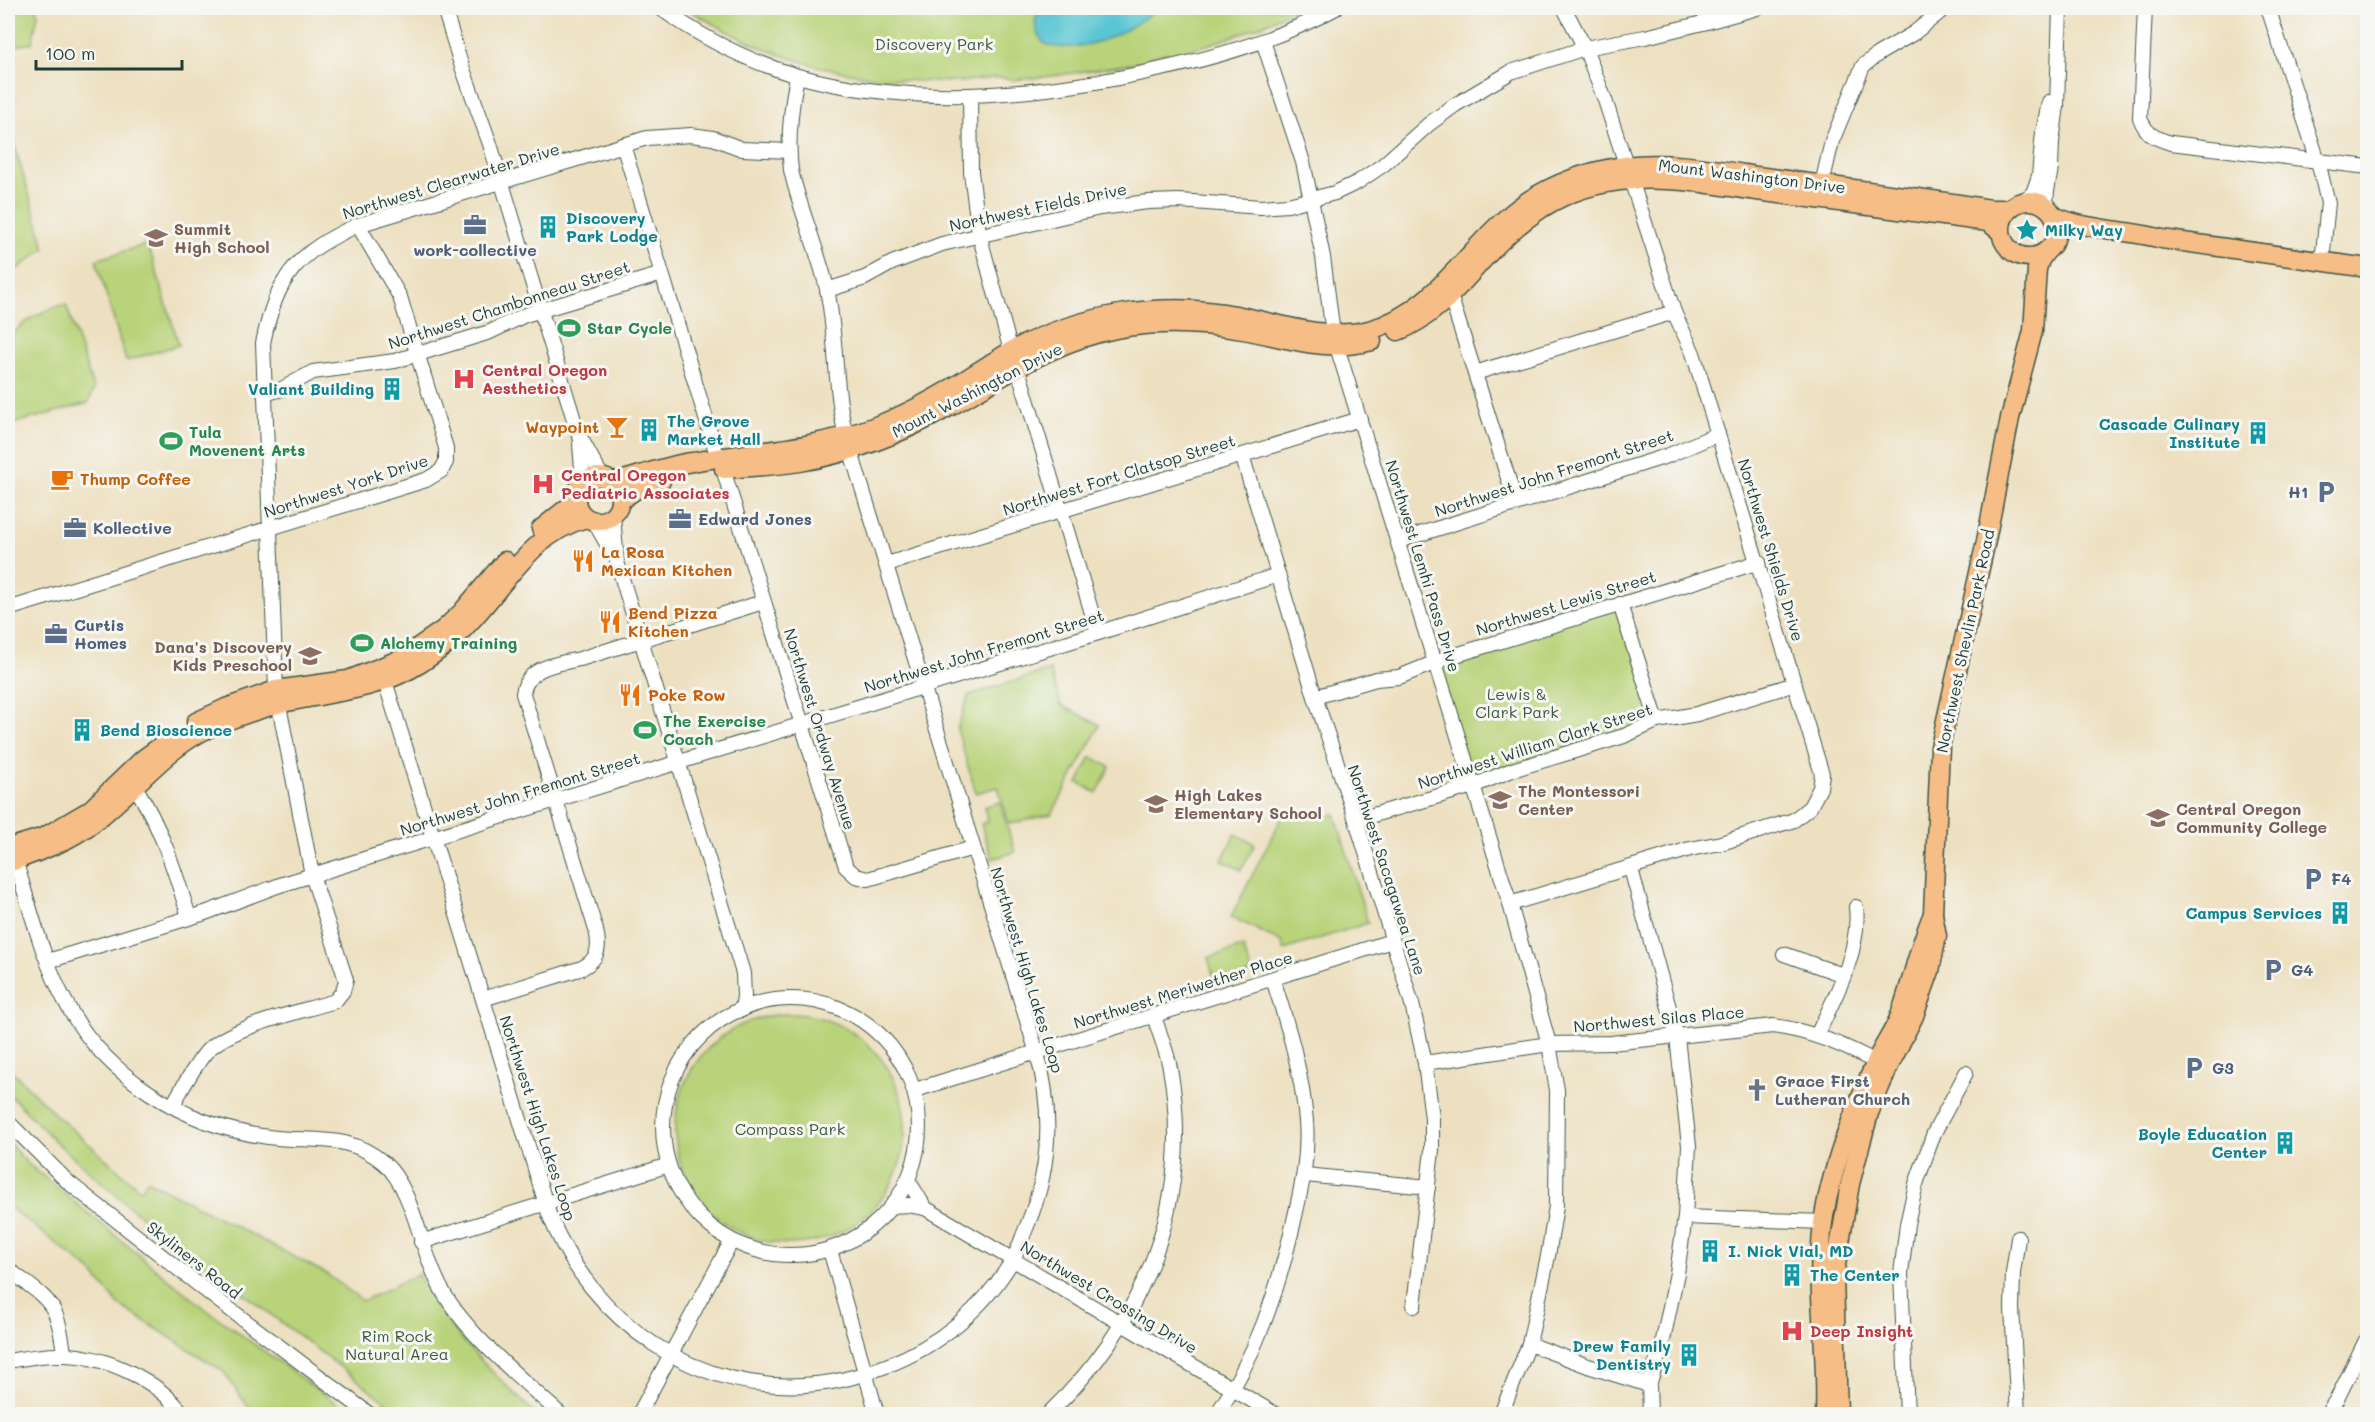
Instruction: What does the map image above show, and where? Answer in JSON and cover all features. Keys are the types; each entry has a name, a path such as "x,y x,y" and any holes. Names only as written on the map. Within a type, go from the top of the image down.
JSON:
{"main road":[{"name":"Mount Washington Drive","path":"608,480 668,466 801,461 848,443 886,437 931,416 1014,359 1086,337 1150,325 1209,325 1262,334 1305,345 1336,340 1379,339 1421,320 1450,295 1494,247 1543,208 1569,193 1660,164 1822,184 1991,210 2015,205"},
{"name":"Mount Washington Drive","path":"1336,340 1370,329 1411,311 1429,297 1505,218 1528,201 1576,177 1629,173 1988,222 2000,231"},
{"path":"2162,239 2138,240 2070,234 2033,257 2019,255 2006,245 2000,231 2001,223 2015,205 2039,202 2052,213 2071,223 2141,233 2162,239 2367,268"},
{"path":"2051,245 2057,224 2052,213"},
{"name":"Northwest Shevlin Park Road","path":"1838,1414 1834,1277 1859,1149 1882,1065 1914,974 1922,940 1933,914 1940,747 2033,331 2037,269 2040,260 2051,245"},
{"name":"Northwest Shevlin Park Road","path":"2019,255 2026,275 2022,372"},
{"name":"Mount Washington Drive","path":"616,508 635,490 721,463"},
{"path":"10,857 38,854 82,831 110,809 152,768 210,728 277,697 359,690 385,681 421,663 458,635 503,581 538,545 567,524 590,519 604,520 616,508 619,491 608,480 594,477 583,482 577,490 576,501 579,511 590,519"},
{"path":"10,857 90,810 143,759 197,722 226,708 348,680 374,671 416,650 462,612 516,549 576,501"},
{"name":"Northwest Shevlin Park Road","path":"1825,1414 1821,1277 1823,1222 1838,1162 1882,1065"}],"street":[{"path":"444,8 501,182 578,433 583,482"},
{"path":"660,8 712,41 797,76 880,92 970,95 1040,90 1122,78 1186,64 1263,41 1336,8"},
{"name":"Northwest Shields Drive","path":"1510,904 1794,820 1810,807 1820,788 1822,774 1693,353 1674,312 1585,48 1564,8"},
{"name":"Northwest Fields Drive","path":"827,290 865,278 914,253 979,234 1124,205 1179,201 1261,207 1312,200 1335,193 1358,182 1383,165 1429,124 1494,80 1538,62 1585,48 1645,37 1756,8"},
{"path":"1822,184 1832,141 1863,66 1878,54 1914,33 1945,8"},
{"path":"2052,213 2046,201 2051,168 2060,8"},
{"path":"2145,8 2140,118 2145,132 2170,143 2367,167"},
{"path":"2268,8 2318,161 2328,203 2322,262"},
{"name":"Northwest Lemhi Pass Drive","path":"1263,41 1295,134 1312,200 1336,340 1510,904 1549,1044 1557,1090 1556,1206 1530,1344 1501,1414"},
{"name":"Northwest High Lakes Loop","path":"385,681 545,1203 567,1251 591,1289 621,1321 669,1355 719,1374 772,1384 816,1384 865,1374 904,1359 955,1326 988,1293 1013,1259 1036,1205 1046,1160 1047,1111 1044,1082 1037,1053 848,443 840,406 835,344 827,290 796,191 789,151 790,122 797,76"},
{"path":"2015,205 2033,193 2039,176 2043,132 2056,77"},
{"path":"970,95 971,172 979,234 1014,359 1098,633"},
{"name":"Northwest Clearwater Drive","path":"172,1106 194,1068 207,1051 219,1041 235,1032 335,1001 343,991 345,980 312,875 277,697 263,343 269,315 277,294 289,274 304,256 325,240 358,225 658,136 691,135 713,138 742,149 789,151"},
{"name":"Northwest Ordway Avenue","path":"623,145 842,860 856,876 864,879 878,877 973,848"},
{"name":"Northwest York Drive","path":"8,609 426,480 441,471 446,462 446,448 400,297 358,225"},
{"name":"Northwest Chambonneau Street","path":"264,394 282,389 313,372 381,364 417,355 490,332 525,315 662,274"},
{"path":"1450,295 1516,503"},
{"path":"1475,373 1674,312"},
{"name":"Northwest Fort Clatsop Street","path":"887,564 1360,419"},
{"path":"578,433 608,480"},
{"name":"Northwest John Fremont Street","path":"1398,541 1667,456 1718,434"},
{"name":"Northwest Sacagawea Lane","path":"1242,455 1315,697 1356,820 1412,1004 1425,1063 1432,1118 1432,1150 1414,1306"},
{"path":"616,508 617,562 743,973 742,1010"},
{"path":"590,519 617,562"},
{"name":"Northwest Lewis Street","path":"1315,697 1399,676 1436,661 1758,562"},
{"name":"Northwest John Fremont Street","path":"48,961 189,917 312,875 1098,633 1278,575"},
{"path":"483,999 582,968 590,963 597,954 598,936 523,694 528,679 536,671 550,666 763,602"},
{"path":"1620,604 1657,722"},
{"name":"Northwest William Clark Street","path":"1356,820 1473,786 1512,770 1624,736 1657,722 1697,714 1794,684"},
{"path":"134,785 147,804 165,843 189,917"},
{"path":"10,857 65,1003 98,1048 132,1081 172,1106 205,1121 258,1136 288,1140 342,1141 370,1152 386,1164 400,1184 435,1278 456,1311 470,1328 560,1414"},
{"path":"1631,868 1677,1037 1689,1146 1685,1217 1677,1273 1664,1335 1649,1385 1650,1414"},
{"path":"1817,1035 1843,975 1855,936 1856,907"},
{"name":"Northwest Meriwether Place","path":"915,1090 1392,941"},
{"path":"1784,954 1843,975"},
{"path":"743,973 756,992 768,1002"},
{"path":"1217,1414 1233,1390 1262,1332 1283,1267 1305,1175 1306,1123 1299,1068 1274,979"},
{"path":"803,1000 850,1013 874,1030 894,1052 915,1090 920,1134 917,1154 908,1180 881,1220 862,1236 830,1250 789,1255 772,1254 731,1242 695,1213 676,1184 669,1165 663,1139 664,1106 673,1074 681,1058 699,1037 723,1019 768,1002 803,1000"},
{"path":"1048,1414 1085,1376 1122,1324 1151,1267 1167,1213 1175,1164 1176,1113 1170,1067 1154,1016"},
{"name":"Northwest Silas Place","path":"1425,1063 1549,1044 1611,1043 1773,1026 1799,1029 1817,1035 1882,1065"},
{"path":"1907,1414 1901,1274 1907,1224 1934,1133 1966,1073"},
{"name":"Skyliners Road","path":"8,1122 68,1182 369,1414"},
{"path":"422,1242 669,1165"},
{"path":"1305,1175 1428,1187"},
{"name":"Northwest Crossing Drive","path":"908,1180 925,1208"},
{"name":"Northwest Crossing Drive","path":"892,1206 908,1205 925,1208 1275,1414"},
{"path":"1685,1217 1823,1222"},
{"path":"2018,1238 2013,1273 2012,1308 2018,1414"},
{"path":"639,1414 731,1242"},
{"path":"830,1250 877,1414"},
{"path":"8,1269 47,1299 56,1311 61,1326 64,1354"},
{"path":"2326,1414 2337,1399 2367,1336"},
{"path":"1530,1344 1588,1366 1649,1385"},
{"path":"8,1361 64,1354 120,1367 151,1385 183,1414"}],"green space":[{"path":"8,8 36,8 38,15 32,43 13,46 16,57 8,60"},
{"name":"Discovery Park","path":"686,8 1308,8 1284,14 1229,38 1174,54 1158,55 1144,62 1053,76 959,82 886,78 825,68 741,39"},
{"path":"8,124 45,248 8,276"},
{"path":"148,244 179,345 126,361 96,260"},
{"path":"66,304 94,390 88,403 8,425 9,341 19,327 26,322 50,309"},
{"name":"Lewis & Clark Park","path":"1620,604 1657,721 1473,786 1436,661"},
{"path":"1050,670 1061,705 1100,725 1052,814 1009,824 998,787 976,793 957,729 969,695"},
{"path":"1091,757 1110,767 1097,793 1078,783"},
{"path":"1000,802 1015,852 992,859 981,824 988,822 984,807"},
{"path":"1285,811 1318,819 1335,814 1368,923 1284,950 1282,942 1231,917"},
{"path":"1235,834 1255,844 1241,870 1222,860"},
{"path":"1243,947 1252,973 1216,984 1208,958"},
{"name":"Compass Park","path":"790,1014 812,1016 834,1023 854,1033 879,1056 886,1065 900,1096 905,1129 903,1151 896,1173 886,1193 863,1218 854,1225 823,1239 790,1244 768,1242 746,1235 726,1225 701,1202 694,1193 680,1162 675,1129 677,1107 684,1085 694,1065 717,1040 726,1033 757,1019"},
{"name":"Rim Rock Natural Area","path":"8,1067 55,1114 141,1190 147,1180 325,1273 363,1301 418,1274 442,1314 456,1332 486,1366 536,1414 402,1414 132,1209 56,1142 8,1093"},
{"path":"8,1142 27,1163 200,1305 351,1414 253,1414 223,1371 119,1305 90,1270 8,1206"}],"water":[{"path":"1041,8 1158,8 1125,30 1100,41 1074,47 1054,47 1043,42 1037,30 1035,21"}],"place":[{"name":"work-collective","path":"475,225"},
{"name":"Discovery Park Lodge","path":"548,227"},
{"name":"Milky Way","path":"2027,230"},
{"name":"Summit High School","path":"156,238"},
{"name":"Star Cycle","path":"569,328"},
{"name":"Central Oregon Aesthetics","path":"464,379"},
{"name":"Valiant Building","path":"392,389"},
{"name":"Waypoint","path":"617,427"},
{"name":"The Grove Market Hall","path":"649,430"},
{"name":"Cascade Culinary Institute","path":"2258,433"},
{"name":"Tula Movenent Arts","path":"171,441"},
{"name":"Thump Coffee","path":"62,479"},
{"name":"Central Oregon Pediatric Associates","path":"543,484"},
{"name":"H1","path":"2326,492"},
{"name":"Edward Jones","path":"680,519"},
{"name":"Kollective","path":"75,528"},
{"name":"La Rosa Mexican Kitchen","path":"583,561"},
{"name":"Bend Pizza Kitchen","path":"610,622"},
{"name":"Curtis Homes","path":"56,634"},
{"name":"Alchemy Training","path":"362,643"},
{"name":"Dana's Discovery Kids Preschool","path":"310,656"},
{"name":"Poke Row","path":"630,695"},
{"name":"Bend Bioscience","path":"82,730"},
{"name":"The Exercise Coach","path":"645,730"},
{"name":"The Montessori Center","path":"1500,800"},
{"name":"High Lakes Elementary School","path":"1156,804"},
{"name":"Central Oregon Community College","path":"2158,818"},
{"name":"F4","path":"2313,879"},
{"name":"Campus Services","path":"2340,913"},
{"name":"G4","path":"2273,970"},
{"name":"G3","path":"2194,1068"},
{"name":"Grace First Lutheran Church","path":"1757,1090"},
{"name":"Boyle Education Center","path":"2285,1143"},
{"name":"I. Nick Vial, MD","path":"1710,1251"},
{"name":"The Center","path":"1792,1275"},
{"name":"Deep Insight","path":"1792,1331"},
{"name":"Drew Family Dentistry","path":"1689,1355"}]}
